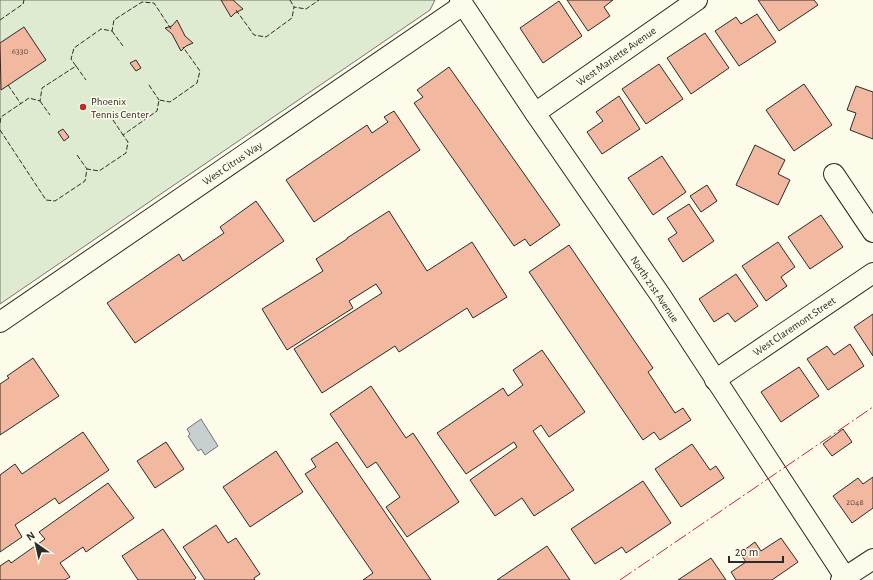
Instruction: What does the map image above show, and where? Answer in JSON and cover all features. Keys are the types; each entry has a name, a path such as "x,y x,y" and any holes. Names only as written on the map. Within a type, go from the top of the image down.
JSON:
{"street":[{"name":"West Marlette Avenue","path":"535,113 697,0"},
{"name":"North 21st Avenue","path":"462,2 535,113 635,258 716,380 844,579"},
{"name":"West Citrus Way","path":"0,322 462,2"},
{"path":"834,174 873,232"},
{"name":"West Claremont Street","path":"716,380 873,273"},
{"path":"844,579 873,559"}],"green space":[{"path":"0,0 435,0 430,10 0,304"}],"shaded area":[{"path":"201,419 218,446 205,455 201,449 198,451 188,436 190,434 187,429"}],"building":[{"path":"221,0 233,0 243,9 231,17"},
{"path":"567,0 613,0 604,7 610,16 588,31"},
{"path":"758,0 814,0 818,5 779,31"},
{"path":"559,1 582,36 543,63 520,28"},
{"path":"757,14 776,42 739,66 715,31 736,17 741,24"},
{"path":"177,20 185,36 193,43 186,46 181,51 172,34 165,28 172,26"},
{"path":"24,27 46,60 1,90 0,43"},
{"path":"705,33 729,68 691,94 667,58"},
{"path":"136,60 141,68 136,71 130,63"},
{"path":"659,64 683,99 646,124 622,89"},
{"path":"449,67 560,225 530,246 525,239 514,246 414,103 423,97 417,90"},
{"path":"804,84 832,125 794,151 766,110"},
{"path":"856,86 873,92 873,139 850,130 856,113 847,110"},
{"path":"619,96 640,129 602,154 587,132 603,121 596,112"},
{"path":"394,111 420,150 314,222 286,180 367,125 372,133 388,122 384,117"},
{"path":"63,129 69,137 64,141 58,132"},
{"path":"755,145 785,160 778,174 790,180 778,205 736,185"},
{"path":"662,156 686,192 653,215 628,178"},
{"path":"707,185 717,201 701,212 690,196"},
{"path":"256,201 284,241 135,343 107,303 179,254 183,261 224,233 220,227"},
{"path":"689,204 714,241 683,262 668,239 677,233 667,218"},
{"path":"389,211 427,271 472,242 507,297 473,318 467,308 399,352 395,346 322,393 294,349 382,293 376,284 349,301 353,308 287,350 262,309 323,271 316,259"},
{"path":"821,215 843,247 810,269 788,237"},
{"path":"778,242 795,267 781,277 787,286 766,301 742,266"},
{"path":"569,245 653,368 648,372 675,413 683,408 691,420 660,440 654,432 643,440 529,272"},
{"path":"736,274 758,306 735,322 728,313 714,322 699,299"},
{"path":"873,314 873,356 854,327"},
{"path":"850,344 864,366 828,390 807,359 827,346 834,355"},
{"path":"542,350 585,412 549,437 541,425 533,431 574,490 534,516 522,498 495,516 470,480 517,447 514,442 466,474 437,433 503,388 508,396 523,385 513,370"},
{"path":"33,358 59,396 0,435 0,384 9,378 7,376"},
{"path":"799,367 819,396 781,422 761,392"},
{"path":"371,386 406,438 413,433 459,502 407,537 386,507 400,497 376,462 367,468 330,414"},
{"path":"843,429 852,442 832,456 823,444"},
{"path":"83,432 109,470 59,504 55,498 15,525 22,537 0,552 0,475 15,464 22,474"},
{"path":"166,442 184,469 155,488 137,461"},
{"path":"337,442 431,580 363,580 373,573 305,474 316,467 311,459"},
{"path":"692,444 710,470 716,466 724,478 681,507 655,469"},
{"path":"276,451 303,492 250,527 223,487"},
{"path":"873,477 873,508 852,523 833,496 858,478 863,484"},
{"path":"643,481 671,523 626,553 622,547 595,564 571,529"},
{"path":"108,483 134,518 86,552 83,547 60,563 70,577 65,580 0,580 0,566 9,560 11,563 45,539 39,532"},
{"path":"216,525 228,543 236,538 260,574 254,578 255,580 205,580 183,547"},
{"path":"163,529 196,578 194,580 138,580 122,556"},
{"path":"781,538 798,562 772,580 736,580 731,572 746,562 740,553 755,542 761,551"},
{"path":"547,546 570,580 497,580"},
{"path":"711,558 726,580 678,580"}],"fence":[{"path":"0,20 23,4 24,0"},
{"path":"290,0 294,7"},
{"path":"236,10 254,35 266,37 292,18 294,7 306,9 319,0"},
{"path":"0,123 1,117 29,98 40,101 42,88 76,66 71,59 74,48 101,29 112,31 114,20 142,2 154,3 171,29"},
{"path":"112,31 123,46"},
{"path":"0,130 46,200 55,201 85,181 87,169 99,171 126,153 128,142 123,135 157,111 159,100 170,102 197,83 200,71 183,47"},
{"path":"76,66 86,80"},
{"path":"8,85 21,104"},
{"path":"149,85 159,100"},
{"path":"40,101 50,115"},
{"path":"113,120 123,135"},
{"path":"77,155 87,169"}],"power":[{"path":"620,580 873,407"}],"place":[{"name":"Phoenix Tennis Center","path":"83,107"}]}
